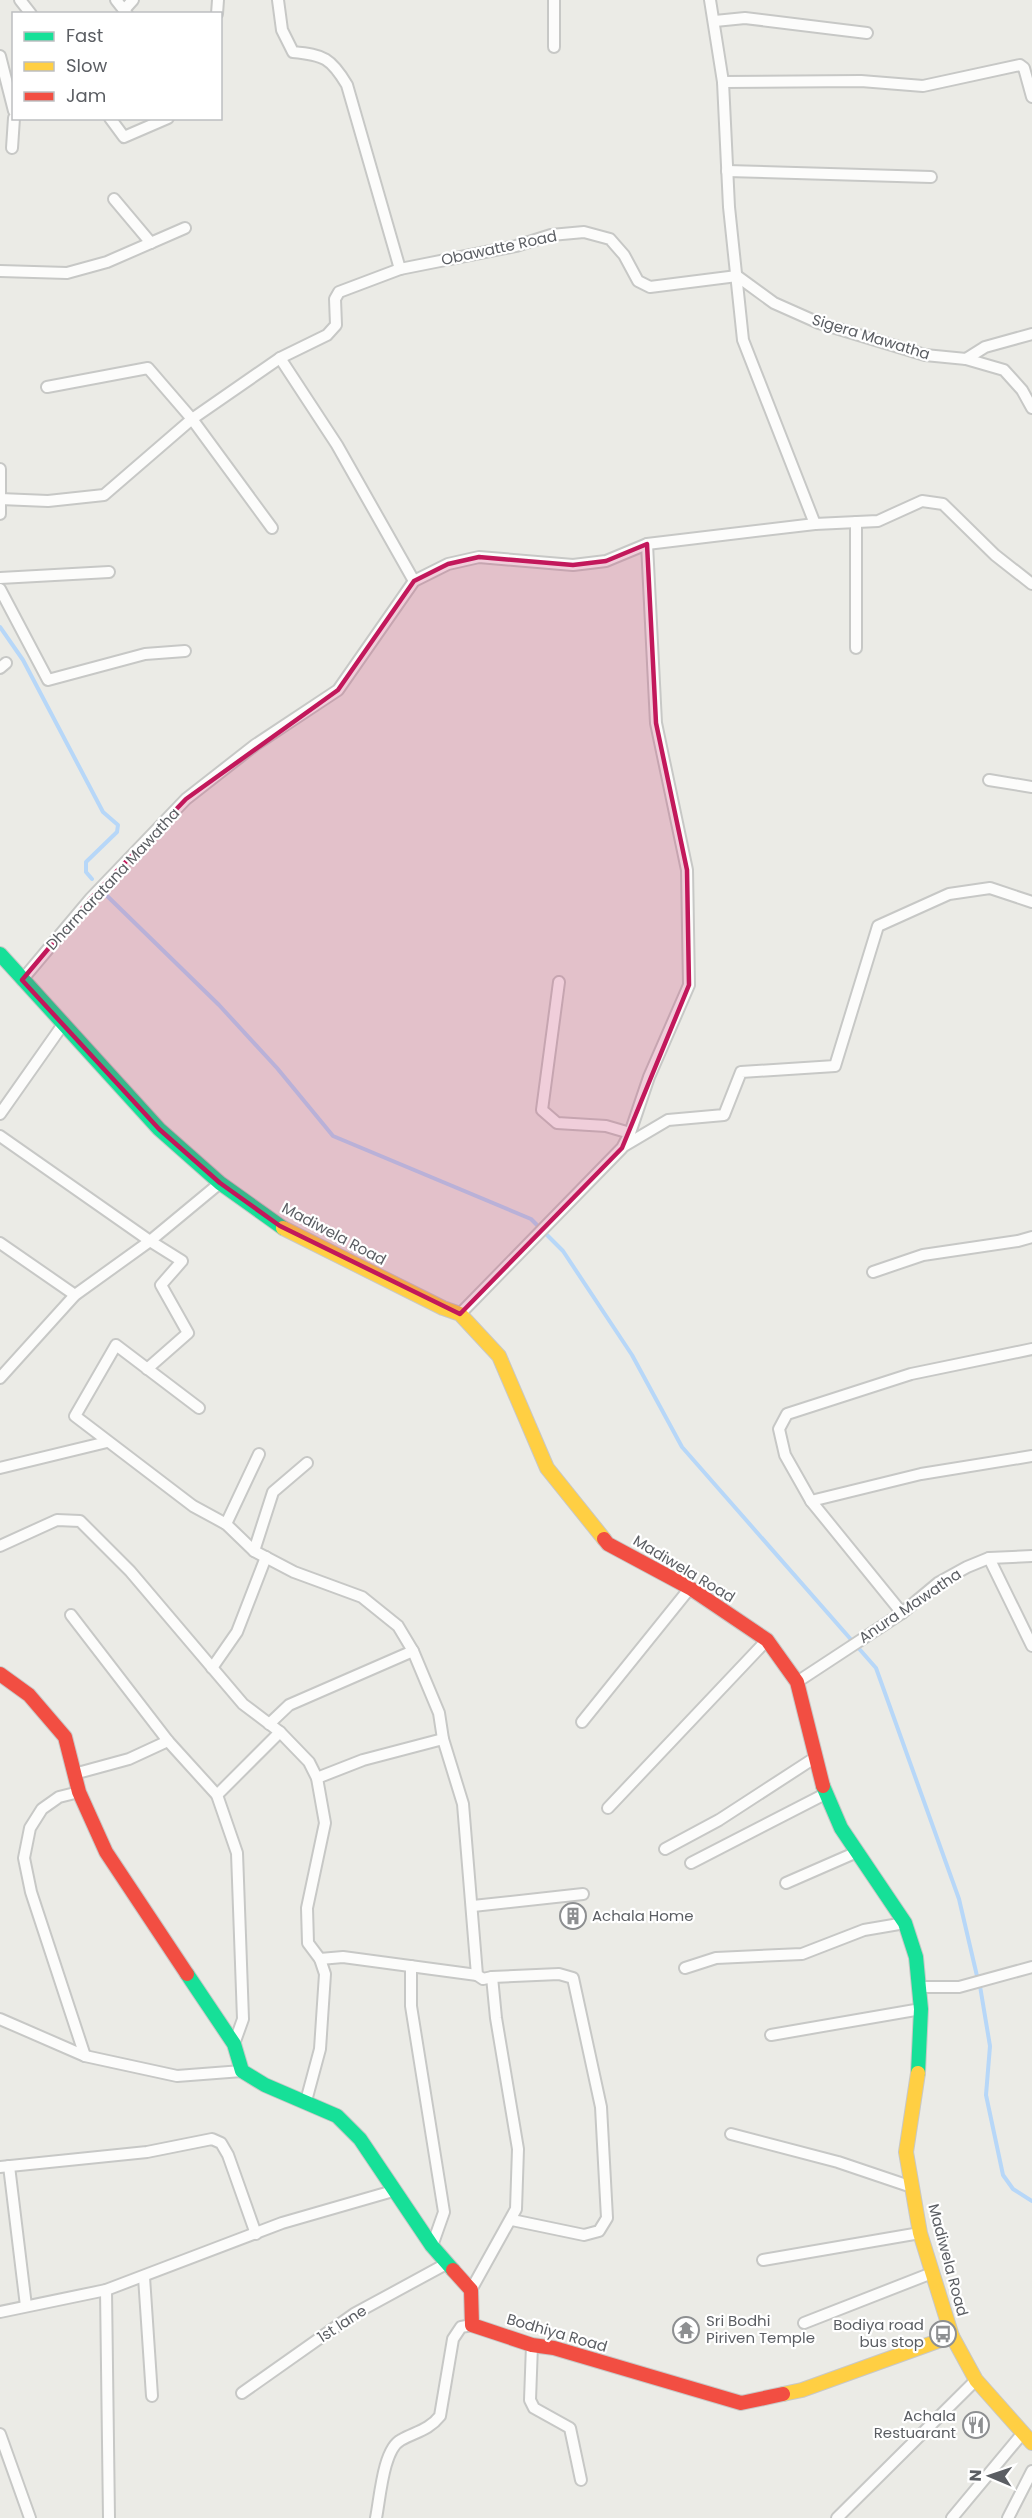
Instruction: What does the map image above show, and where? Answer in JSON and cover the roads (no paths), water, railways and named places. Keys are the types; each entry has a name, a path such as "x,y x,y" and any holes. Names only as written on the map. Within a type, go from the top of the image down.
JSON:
{"main road":[{"name":"Madiwela Road","path":"0,954 159,1129 220,1183 280,1226 443,1308 460,1314 499,1356 547,1468 608,1544 690,1588 767,1640 797,1682 825,1794 841,1828 905,1923 916,1957 921,2009 917,2083 906,2152 920,2233 952,2337 976,2380 1027,2439"},
{"path":"0,1674 29,1695 65,1737 79,1792 106,1852 234,2044 242,2071 265,2085 338,2116 360,2139 432,2246 471,2289 472,2325"},
{"name":"Bodhiya Road","path":"472,2325 532,2345 554,2348 741,2403 802,2390 952,2337"}],"street":[{"path":"20,0 29,12"},
{"path":"116,0 125,12 133,0"},
{"path":"278,0 282,30 293,52 312,54 335,64 347,85 400,269"},
{"path":"554,0 554,46"},
{"path":"710,0 723,82 727,171 743,340 815,524"},
{"path":"715,21 745,18 867,33"},
{"path":"0,56 12,103"},
{"path":"723,82 861,81 924,86 1020,65 1024,68 1032,97"},
{"path":"12,148 14,120"},
{"path":"111,120 124,137 163,120"},
{"path":"727,171 931,177"},
{"path":"114,199 151,243"},
{"path":"0,271 67,273 107,262 185,228"},
{"name":"Obawatte Road","path":"279,358 327,335 336,325 335,299 339,292 400,269 516,246 550,235 584,232 610,239 624,255 638,281 650,287 737,276"},
{"name":"Sigera Mawatha","path":"737,276 774,303 819,323 925,355 966,359 1004,370 1022,390 1032,408"},
{"path":"966,359 985,347 1032,334"},
{"path":"1,499 48,501 104,495 192,419 279,358 337,445 414,581"},
{"path":"47,387 148,368 192,419 272,528"},
{"path":"0,469 0,514"},
{"name":"Dharmaratana Mawatha","path":"22,980 110,877 186,799 255,746 338,690 414,581 448,564 479,557 573,565 606,561 647,544 815,524 878,521 922,501 943,504 995,555 1032,584"},
{"path":"856,522 856,648"},
{"path":"460,1314 621,1148 630,1133 649,1077 689,985 687,870 656,723 647,544"},
{"path":"0,578 109,572"},
{"path":"0,589 48,680 145,654 185,651"},
{"path":"989,780 1032,786"},
{"path":"621,1148 668,1120 724,1115 741,1072 835,1066 878,927 949,894 990,888 1032,902"},
{"path":"559,982 542,1110 557,1123 606,1126 630,1133"},
{"path":"0,1114 64,1023"},
{"path":"0,1136 182,1261 161,1285 188,1333 147,1369"},
{"path":"0,1378 75,1295 150,1241 220,1183"},
{"path":"873,1272 923,1255 1032,1237"},
{"path":"0,1243 75,1295"},
{"path":"199,1408 116,1345 75,1416 106,1442 193,1506 226,1524 254,1551 294,1572 362,1596 398,1626 413,1651 439,1713 443,1739 463,1804 477,1975"},
{"path":"902,1613 811,1501 785,1455 780,1429 787,1414 911,1374 1032,1348"},
{"path":"0,1468 106,1442"},
{"path":"226,1524 259,1454"},
{"path":"811,1501 921,1474 1032,1456"},
{"path":"254,1551 273,1492 307,1463"},
{"path":"0,1546 57,1520 80,1521 130,1571 243,1704 280,1732 309,1762 317,1778 325,1823 306,1908 308,1943 320,1959 325,1974 320,2049 306,2101"},
{"name":"Anura Mawatha","path":"797,1682 902,1613 938,1583 989,1558 1032,1556"},
{"path":"212,1668 237,1632 266,1557"},
{"path":"989,1558 1032,1646"},
{"path":"582,1722 690,1588"},
{"path":"71,1615 168,1741 217,1795 237,1853 243,2019 234,2044"},
{"path":"608,1808 767,1640"},
{"path":"269,1724 289,1705 413,1651"},
{"path":"217,1795 280,1732"},
{"path":"317,1778 363,1760 443,1739"},
{"path":"74,1774 129,1759 168,1741"},
{"path":"665,1849 719,1820 816,1757"},
{"path":"79,1792 60,1797 42,1809 30,1828 24,1858 31,1892 85,2056"},
{"path":"691,1863 825,1794"},
{"path":"786,1883 857,1852"},
{"path":"473,1906 583,1894"},
{"path":"685,1968 716,1958 802,1954 864,1930 905,1923"},
{"path":"320,1959 343,1957 477,1975 483,1979 559,1974 573,1978 601,2108 607,2218 599,2231 584,2235 512,2220"},
{"path":"411,1966 411,2006 444,2211 432,2246"},
{"path":"920,1987 959,1987 1032,1967"},
{"path":"471,2289 512,2220 516,2209 518,2149 496,2018 492,1977"},
{"path":"771,2036 921,2009"},
{"path":"0,2019 85,2056 177,2076 242,2071"},
{"path":"731,2134 838,2162 912,2187"},
{"path":"26,2306 5,2167 147,2152 212,2139 220,2143 228,2155 256,2234"},
{"path":"0,2312 106,2290 282,2223 393,2191"},
{"path":"763,2260 920,2233"},
{"name":"1st lane","path":"242,2392 354,2314 446,2264"},
{"path":"804,2323 932,2272"},
{"path":"144,2277 152,2396"},
{"path":"106,2290 109,2518"},
{"path":"376,2518 388,2458 398,2441 432,2426 440,2416 453,2339 461,2327 472,2325"},
{"path":"532,2345 530,2400 534,2408 570,2428 581,2480"},
{"path":"837,2518 976,2380"},
{"path":"0,2434 30,2518"},
{"path":"952,2518 1027,2439"},
{"path":"1008,2518 1032,2471"}],"waterway":[{"path":"0,627 23,660 103,812 118,825 117,832 86,862 86,872 92,879"},
{"path":"100,889 219,1005 277,1068 333,1136 531,1219 563,1251 632,1355 682,1447 876,1668 959,1899 977,1976"},
{"path":"980,1986 990,2046 986,2095 1003,2175 1013,2189 1032,2201"}],"place":[{"name":"Achala Home","path":"573,1916"},
{"name":"Sri Bodhi Piriven Temple","path":"686,2330"},
{"name":"Bodiya road bus stop","path":"943,2334"},
{"name":"Achala Restuarant","path":"976,2425"}]}
